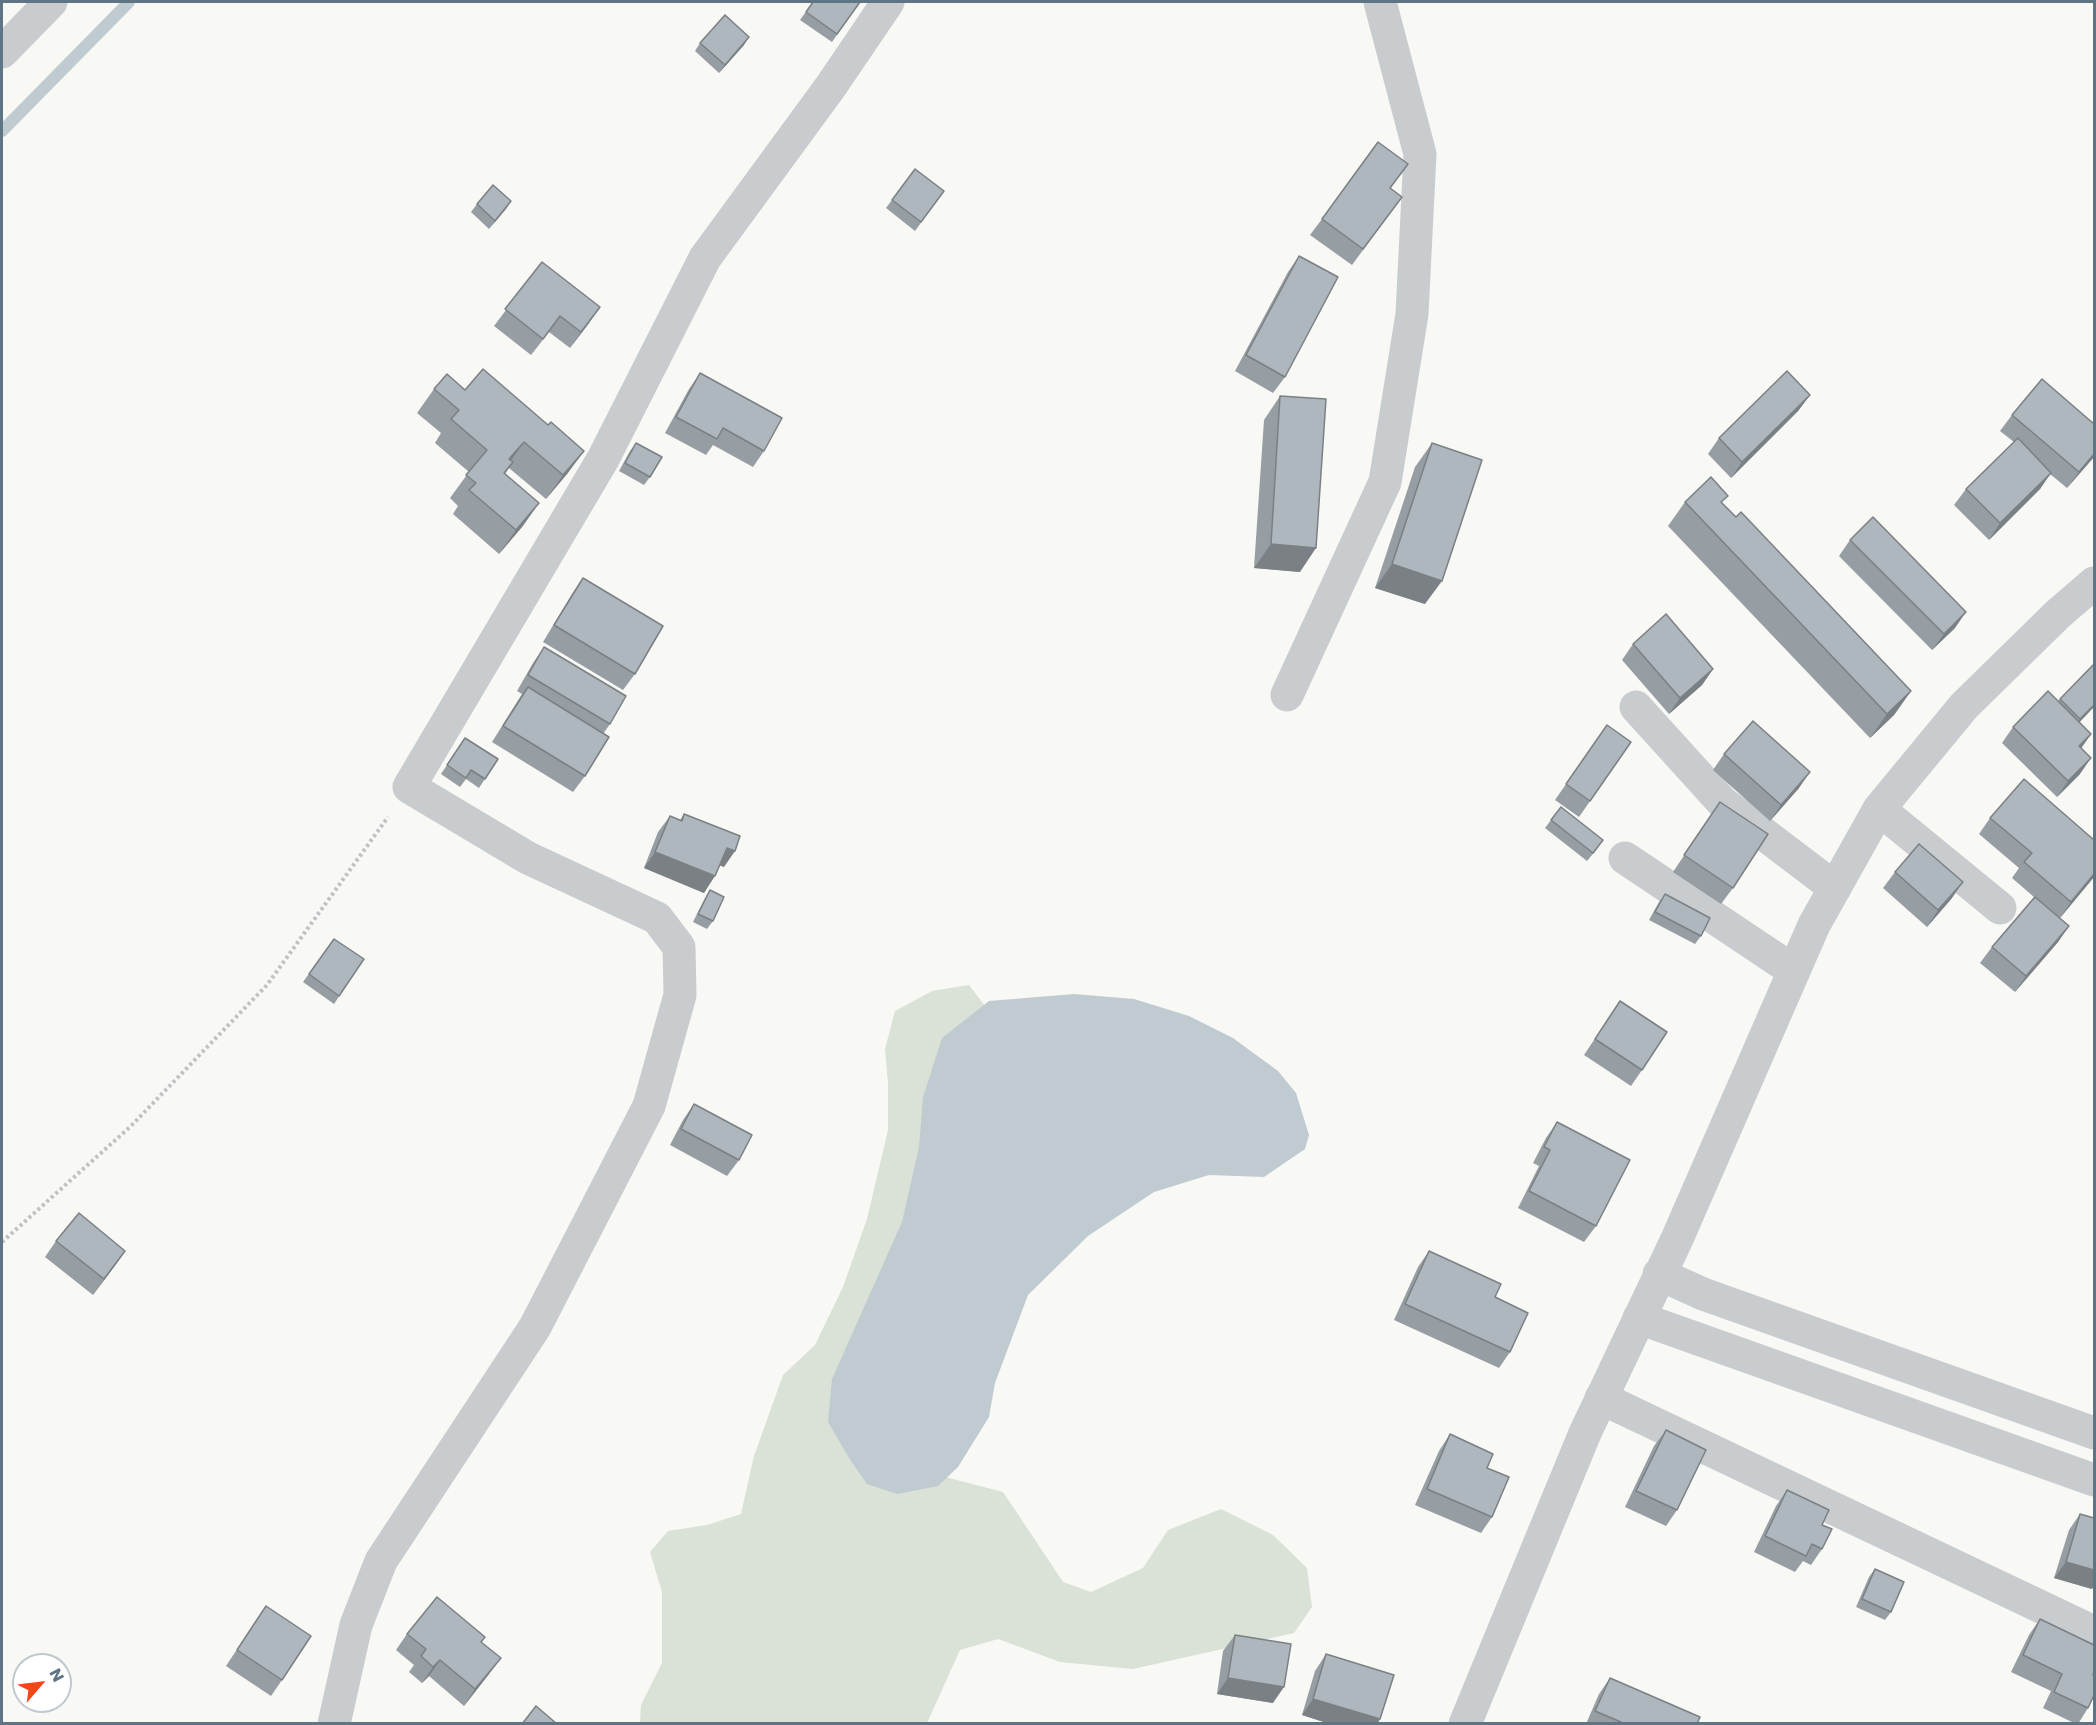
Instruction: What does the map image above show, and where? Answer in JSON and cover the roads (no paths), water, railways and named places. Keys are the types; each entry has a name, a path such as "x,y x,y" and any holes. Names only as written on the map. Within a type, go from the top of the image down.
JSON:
{"street":[{"path":"2,52 51,2"},
{"path":"334,1724 356,1625 381,1561 535,1327 649,1106 680,995 679,946 657,918 528,858 409,787 603,459 705,258 831,86 888,2"},
{"path":"1287,695 1385,482 1412,314 1420,154 1380,2"},
{"path":"1465,1724 1584,1433 1677,1239 1814,925 1880,808 1964,706 2058,614 2094,583"},
{"path":"1636,707 1724,803 1835,888"},
{"path":"1880,808 2000,908"},
{"path":"1624,858 1794,970"},
{"path":"1659,1274 1703,1294 2094,1433"},
{"path":"1639,1318 2094,1480"},
{"path":"1601,1398 2094,1632"}],"waterway":[{"path":"2,131 129,2"}]}
